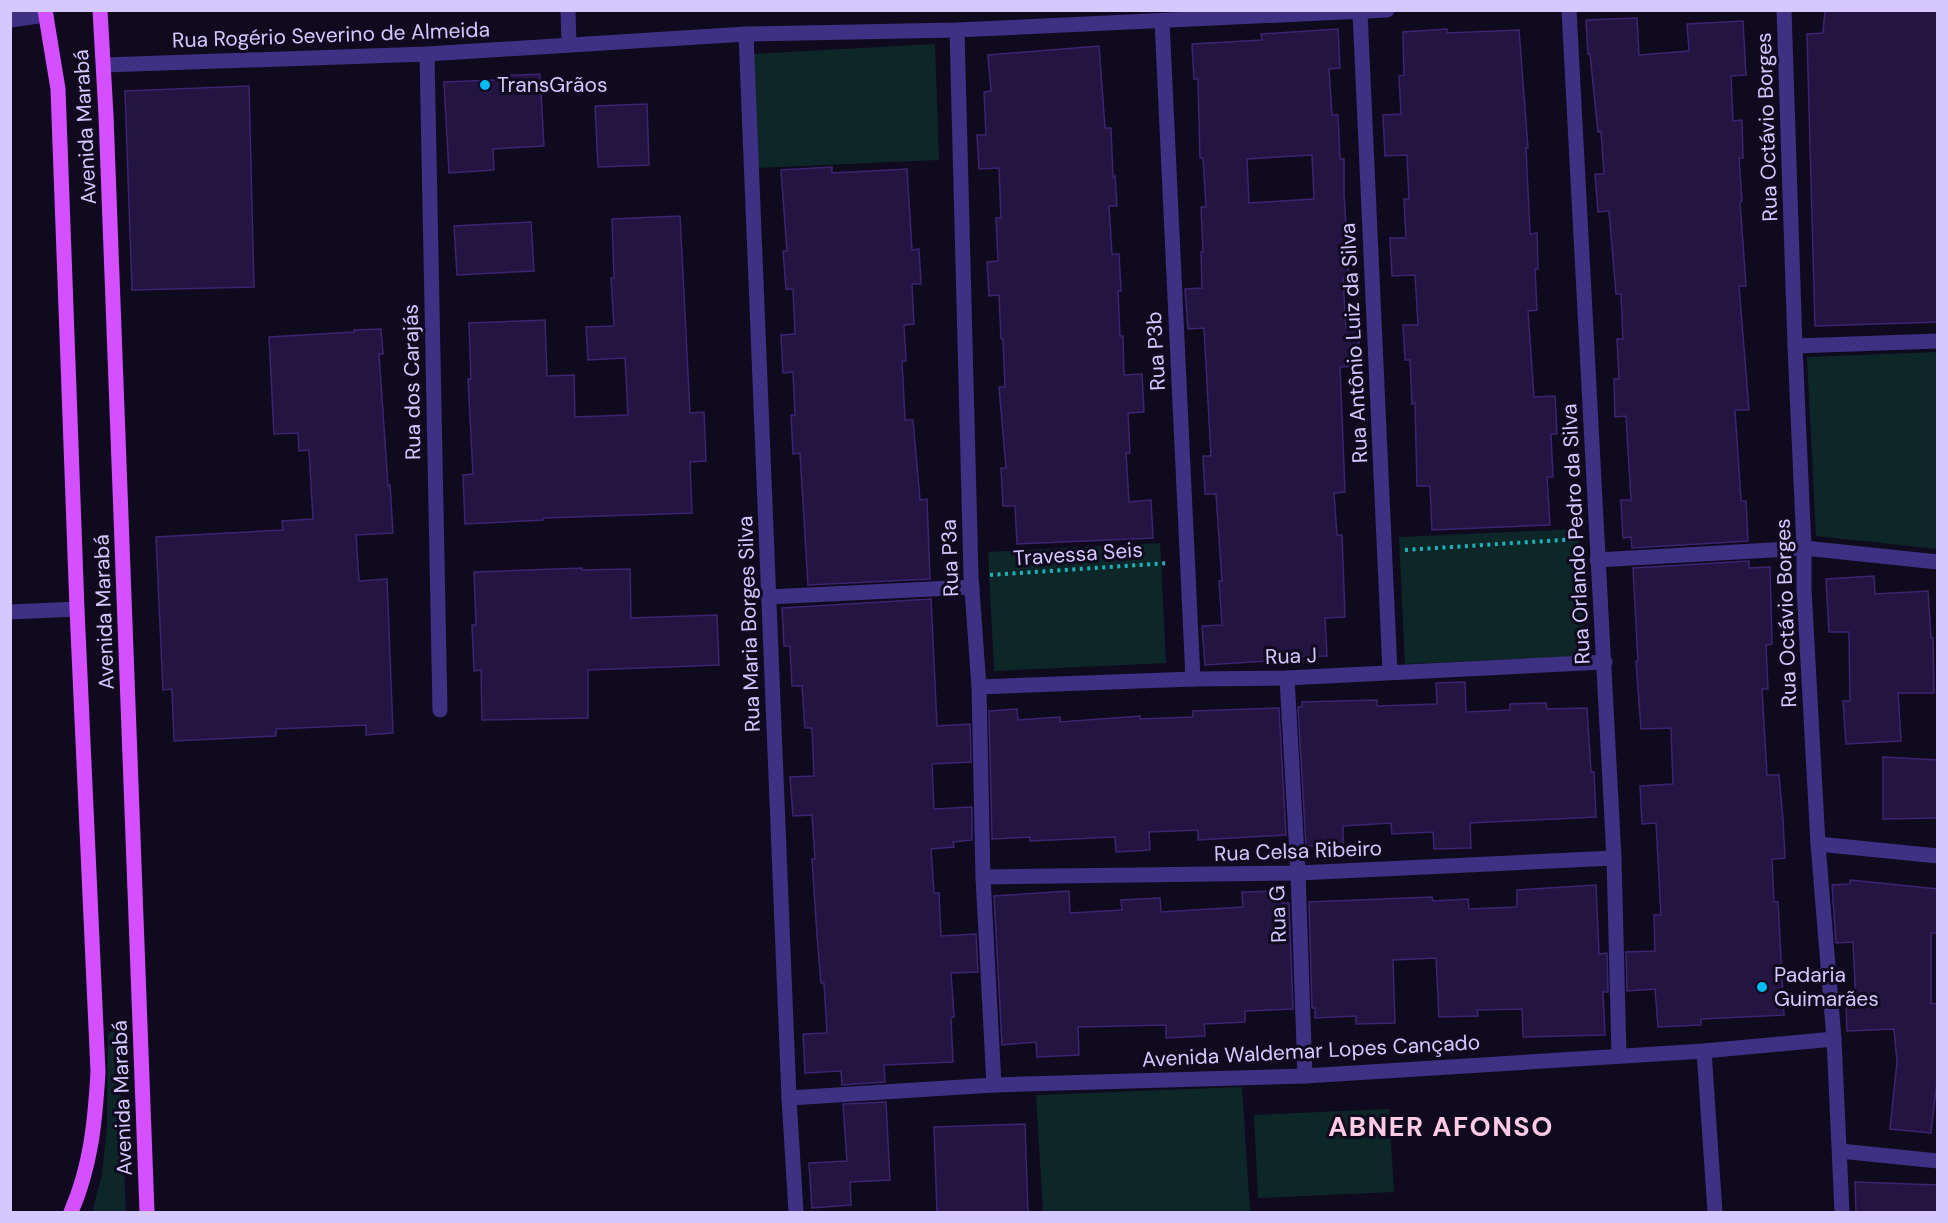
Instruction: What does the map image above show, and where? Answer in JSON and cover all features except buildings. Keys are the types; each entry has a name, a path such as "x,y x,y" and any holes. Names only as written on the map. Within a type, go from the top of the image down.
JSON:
{"main road":[{"name":"Avenida Marabá","path":"100,10 104,65 147,1212"},
{"name":"Avenida Marabá","path":"45,13 58,89 77,609 98,1072 93,1136 80,1190 70,1212"}],"street":[{"path":"568,10 569,45"},
{"name":"Rua Rogério Severino de Almeida","path":"104,65 427,54 746,34 957,30 1387,10"},
{"name":"Rua Orlando Pedro da Silva","path":"1569,10 1597,560 1605,662 1614,858 1619,1055"},
{"name":"Rua Octávio Borges","path":"1784,10 1804,588 1818,844 1834,1039 1842,1212"},
{"name":"Rua Antônio Luiz da Silva","path":"1360,12 1390,672"},
{"path":"10,20 45,13"},
{"name":"Rua P3b","path":"1162,21 1193,679"},
{"name":"Rua P3a","path":"957,30 972,581 979,687 983,878 994,1085"},
{"name":"Rua Maria Borges Silva","path":"746,34 789,1098 796,1212"},
{"name":"Rua dos Carajás","path":"427,54 440,710"},
{"path":"1795,346 1938,341"},
{"path":"1597,560 1804,548 1938,562"},
{"path":"768,597 972,581"},
{"path":"10,612 77,609"},
{"name":"Rua J","path":"979,687 1287,678 1605,662"},
{"name":"Rua G","path":"1287,678 1298,873 1305,1076"},
{"path":"1818,844 1938,856"},
{"name":"Rua Celsa Ribeiro","path":"983,878 1298,873 1614,858"},
{"name":"Avenida Waldemar Lopes Cançado","path":"789,1098 994,1085 1305,1076 1704,1051 1834,1039"},
{"path":"1704,1051 1715,1212"},
{"path":"1840,1150 1938,1161"}],"path":[{"path":"1384,551 1596,538"},
{"name":"Travessa Seis","path":"972,581 1187,562"}],"green space":[{"path":"935,44 939,160 757,168 753,54"},
{"path":"1937,352 1937,549 1816,536 1807,357"},
{"path":"1579,529 1585,656 1405,664 1399,537"},
{"path":"1160,543 1166,663 994,671 988,552"},
{"path":"117,1028 126,1212 92,1212 102,1175 107,1126 108,1034"},
{"path":"1242,1087 1250,1212 1043,1212 1036,1095"},
{"path":"1389,1109 1394,1192 1258,1198 1254,1115"}],"place":[{"name":"TransGrãos","path":"485,85"},
{"name":"Padaria Guimarães","path":"1762,987"}],"district":[{"name":"ABNER AFONSO","path":"1441,1126"}]}
